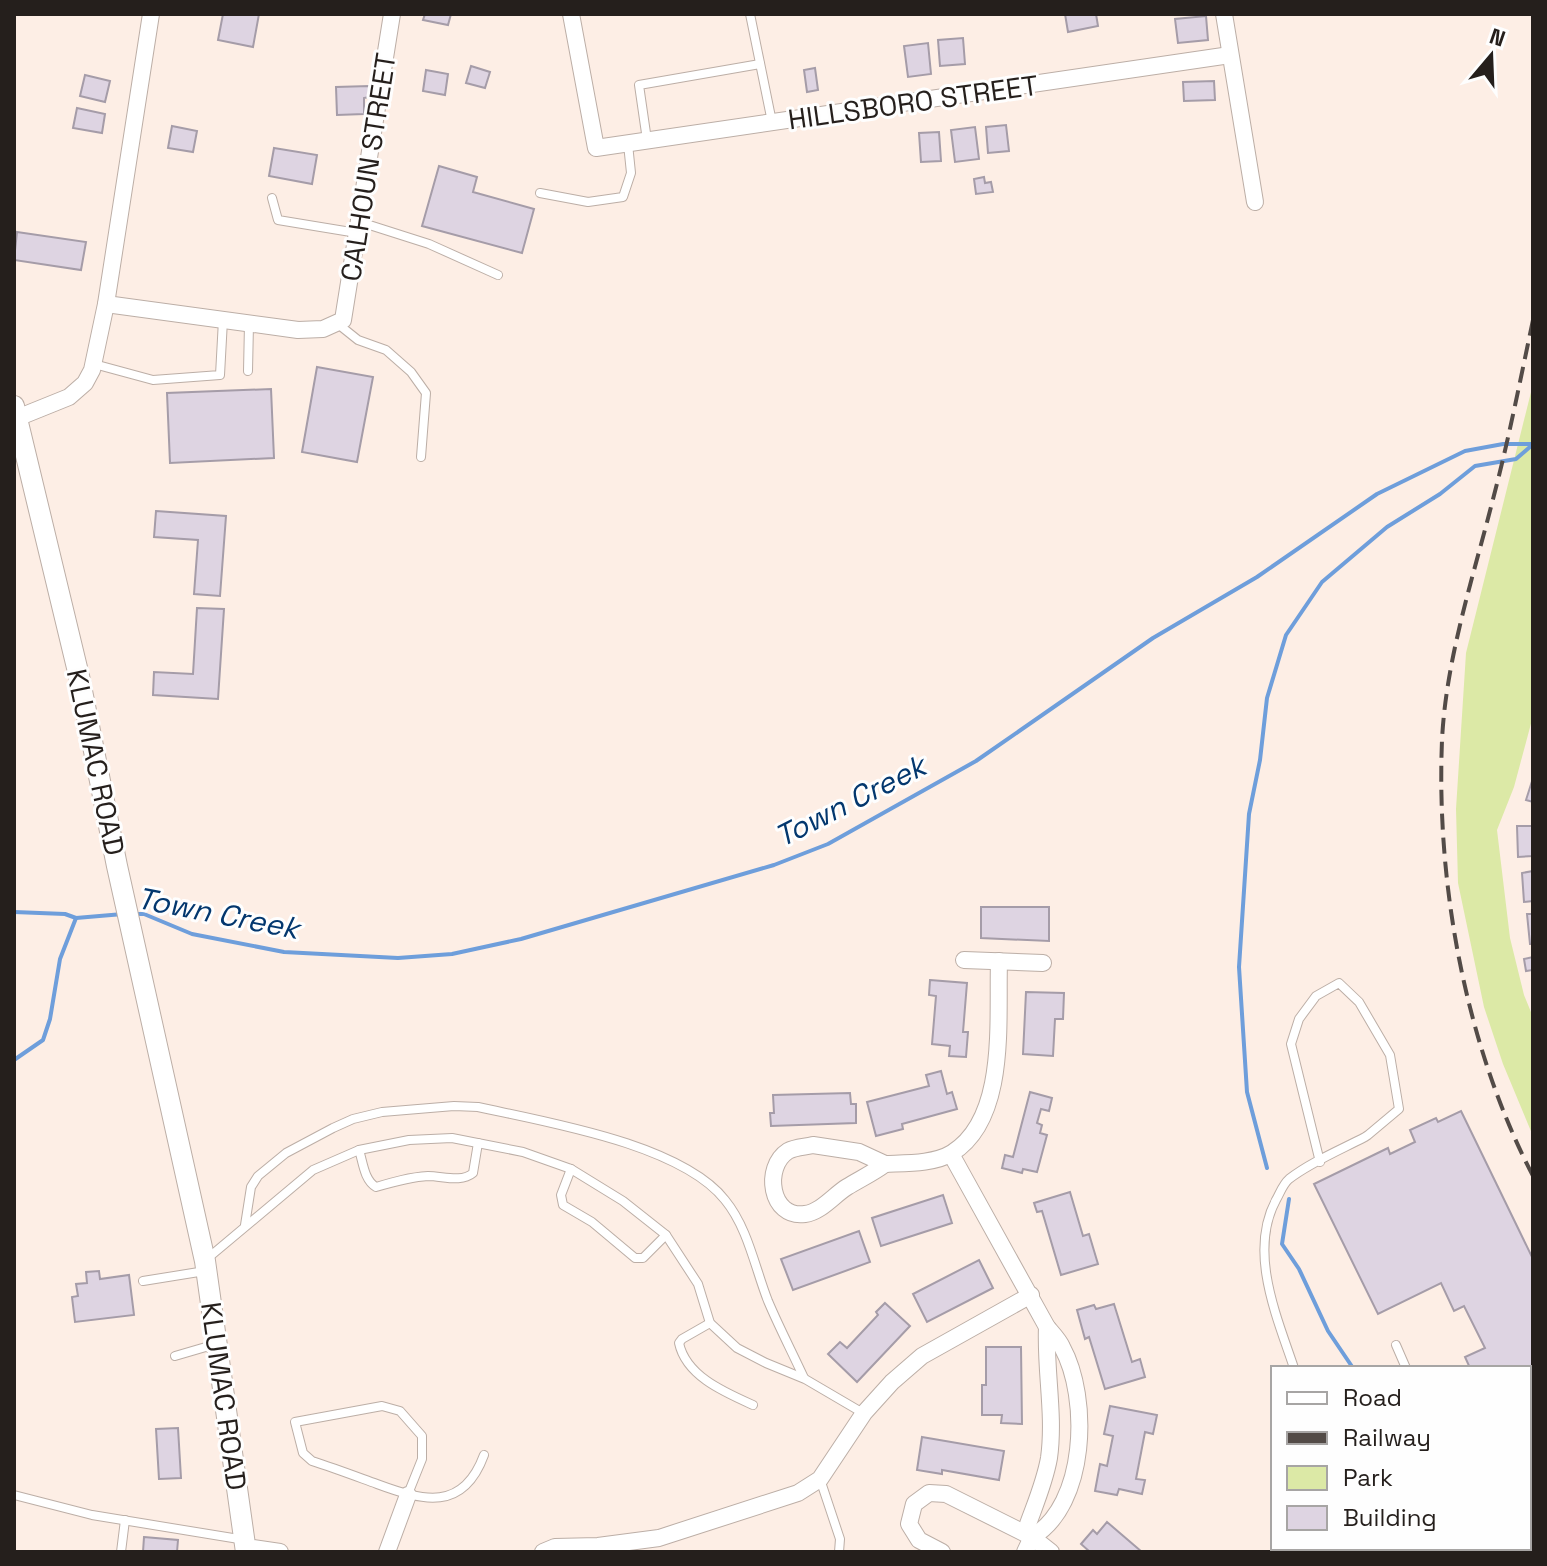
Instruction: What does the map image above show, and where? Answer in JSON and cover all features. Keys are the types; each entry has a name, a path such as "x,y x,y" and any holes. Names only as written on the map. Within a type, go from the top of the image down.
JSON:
{"street":[{"name":"KLUMAC ROAD","path":"151,14 94,364 85,383 69,397 16,412 79,676 117,866 205,1266 246,1546"},
{"name":"CALHOUN STREET","path":"340,322 359,228 392,14"},
{"name":"HILLSBORO STREET","path":"571,14 596,148 1230,55"},
{"path":"1224,14 1255,202"},
{"path":"106,304 312,331 340,322"},
{"path":"964,960 1043,963"},
{"path":"885,1164 824,1205 805,1214 793,1212 780,1204 773,1190 773,1175 779,1160 790,1150 813,1145 859,1152 885,1164 916,1163 951,1154 983,1120 992,1096 999,961"},
{"path":"951,1154 1047,1327 1062,1347 1074,1382 1079,1421 1073,1487 1045,1530 1029,1544"},
{"path":"543,1552 555,1547 598,1546 659,1538 798,1493 820,1479 864,1413 892,1382 922,1356 1031,1295"},
{"path":"1029,1544 1028,1524 1044,1483 1051,1428 1047,1327"},
{"path":"942,1552 919,1540 909,1524 914,1504 929,1493 946,1494 1029,1544 1051,1552"},
{"path":"387,1552 408,1495"},
{"path":"246,1546 280,1552"}],"lane":[{"path":"750,14 772,122"},
{"path":"647,141 639,85 760,64"},
{"path":"540,193 588,202 623,197 631,173 628,144"},
{"path":"272,198 278,220 359,228 429,244 498,275"},
{"path":"94,364 153,380 220,375 223,320"},
{"path":"340,322 358,340 386,350 411,372 426,393 421,457"},
{"path":"248,371 249,324"},
{"path":"1293,1366 1269,1290 1265,1248 1269,1213 1286,1181 1320,1162 1368,1135 1399,1109 1390,1055 1359,1002 1339,983 1316,996 1299,1019 1291,1044 1320,1162"},
{"path":"245,1225 251,1187 269,1165 333,1128 382,1112 478,1107 635,1146 664,1157 700,1177 726,1201 737,1219 768,1302 805,1379"},
{"path":"143,1281 205,1266 245,1225 313,1170 359,1150 409,1140 452,1138 523,1152 571,1169 623,1201 666,1235 698,1284 710,1323 737,1348 805,1379 864,1413"},
{"path":"359,1150 366,1174 376,1187 427,1176 468,1178 473,1173 478,1143"},
{"path":"571,1169 561,1195 563,1205 592,1222 635,1258 643,1258 666,1235"},
{"path":"710,1323 682,1339 679,1343 683,1358 699,1376 753,1405"},
{"path":"175,1356 216,1343"},
{"path":"1396,1345 1405,1366"},
{"path":"408,1495 422,1459 422,1436 400,1411 382,1406 295,1422 303,1453 312,1461 408,1495 425,1499 448,1497 467,1485 478,1472 484,1455"},
{"path":"820,1479 840,1539 839,1552"},
{"path":"14,1495 246,1546"},
{"path":"121,1552 125,1520"}],"green space":[{"path":"1533,384 1533,716 1514,787 1497,830 1510,938 1524,995 1533,1017 1533,1136 1503,1064 1484,1007 1458,883 1456,809 1466,653"}],"building":[{"path":"223,14 259,14 253,47 218,40"},
{"path":"425,14 451,14 448,25 423,20"},
{"path":"1065,14 1096,14 1098,26 1068,32"},
{"path":"1206,16 1208,40 1178,43 1175,19"},
{"path":"963,38 965,64 940,66 938,40"},
{"path":"928,43 931,74 908,77 904,46"},
{"path":"471,66 490,72 485,88 466,83"},
{"path":"815,68 818,90 807,92 804,70"},
{"path":"426,70 448,74 445,95 423,91"},
{"path":"85,75 110,81 105,102 80,96"},
{"path":"1214,81 1215,100 1184,101 1183,82"},
{"path":"369,86 369,97 364,98 364,114 337,115 336,87"},
{"path":"77,108 105,114 102,133 73,128"},
{"path":"1006,125 1009,151 988,153 986,127"},
{"path":"172,126 197,131 193,152 168,148"},
{"path":"975,127 979,159 955,162 951,130"},
{"path":"939,132 941,161 921,162 919,133"},
{"path":"274,148 317,155 312,184 269,176"},
{"path":"439,166 477,177 473,192 534,209 522,253 422,226"},
{"path":"984,177 985,183 991,182 993,192 976,194 974,179"},
{"path":"17,232 86,242 81,270 14,260"},
{"path":"317,367 373,377 357,462 302,452"},
{"path":"271,389 274,458 170,463 167,393"},
{"path":"156,511 226,516 220,596 194,594 198,540 154,537"},
{"path":"197,608 224,609 218,699 153,695 154,672 193,674"},
{"path":"1533,778 1533,802 1526,800"},
{"path":"1517,826 1533,826 1533,856 1518,857"},
{"path":"1533,871 1533,901 1524,902 1522,873"},
{"path":"981,907 1049,907 1049,941 981,938"},
{"path":"1527,914 1533,914 1533,944 1530,944"},
{"path":"1533,957 1533,970 1526,971 1524,959"},
{"path":"930,980 967,983 963,1032 968,1032 966,1057 949,1056 950,1046 932,1044 936,996 929,995"},
{"path":"1026,992 1064,993 1063,1019 1055,1019 1053,1056 1023,1054"},
{"path":"941,1071 947,1094 952,1092 957,1109 902,1124 903,1129 876,1136 867,1102 929,1086 926,1075"},
{"path":"1030,1092 1052,1098 1049,1111 1041,1109 1037,1123 1042,1125 1040,1133 1047,1135 1037,1172 1023,1169 1022,1173 1002,1168 1005,1155 1013,1157"},
{"path":"850,1093 851,1104 856,1104 856,1123 771,1126 773,1095"},
{"path":"1461,1111 1533,1259 1531,1456 1531,1366 1469,1366 1465,1357 1485,1348 1464,1306 1454,1311 1441,1283 1378,1314 1314,1184 1388,1148 1390,1154 1415,1142 1410,1130 1436,1118 1438,1122"},
{"path":"1070,1192 1083,1236 1089,1234 1098,1264 1061,1275 1042,1211 1037,1212 1034,1203"},
{"path":"943,1195 952,1223 881,1246 872,1218"},
{"path":"859,1231 870,1262 793,1290 781,1259"},
{"path":"979,1260 993,1288 927,1322 913,1294"},
{"path":"99,1271 100,1279 129,1275 134,1315 75,1322 72,1297 78,1296 76,1284 87,1283 86,1272"},
{"path":"885,1303 910,1326 857,1382 828,1354 840,1342 847,1348"},
{"path":"1114,1304 1132,1362 1140,1359 1145,1377 1105,1389 1077,1310"},
{"path":"986,1347 1021,1347 1022,1424 1001,1423 1002,1415 982,1415"},
{"path":"1110,1406 1157,1415 1153,1434 1145,1432 1136,1479 1145,1480 1142,1494 1119,1489 1117,1495 1095,1491 1100,1464 1107,1466 1113,1436 1104,1434"},
{"path":"178,1428 181,1478 159,1479 156,1429"},
{"path":"922,1437 1004,1451 999,1480 942,1470 942,1474 917,1470"},
{"path":"1107,1522 1142,1552 1090,1552 1081,1544 1093,1530 1097,1534"},
{"path":"144,1537 178,1540 177,1552 143,1552"}],"waterway":[{"name":"Town Creek","path":"135,914 144,914 192,934 284,952 398,958 452,954 521,939 774,865 828,844 976,761 1153,638 1257,577 1377,494 1465,451 1503,444 1533,444"},
{"path":"1267,1168 1247,1092 1239,967 1249,814 1260,760 1267,698 1286,635 1322,582 1387,527 1440,494 1475,466 1516,459 1531,446"},
{"name":"Town Creek","path":"14,912 65,914 76,918 123,914"},
{"path":"14,1060 43,1040 50,1019 60,959 76,918"},
{"path":"1289,1199 1282,1244 1299,1269 1328,1331 1352,1366"}],"railway":[{"path":"1533,320 1503,458 1454,650 1444,710 1441,795 1450,908 1473,1020 1490,1074 1533,1176"}]}
